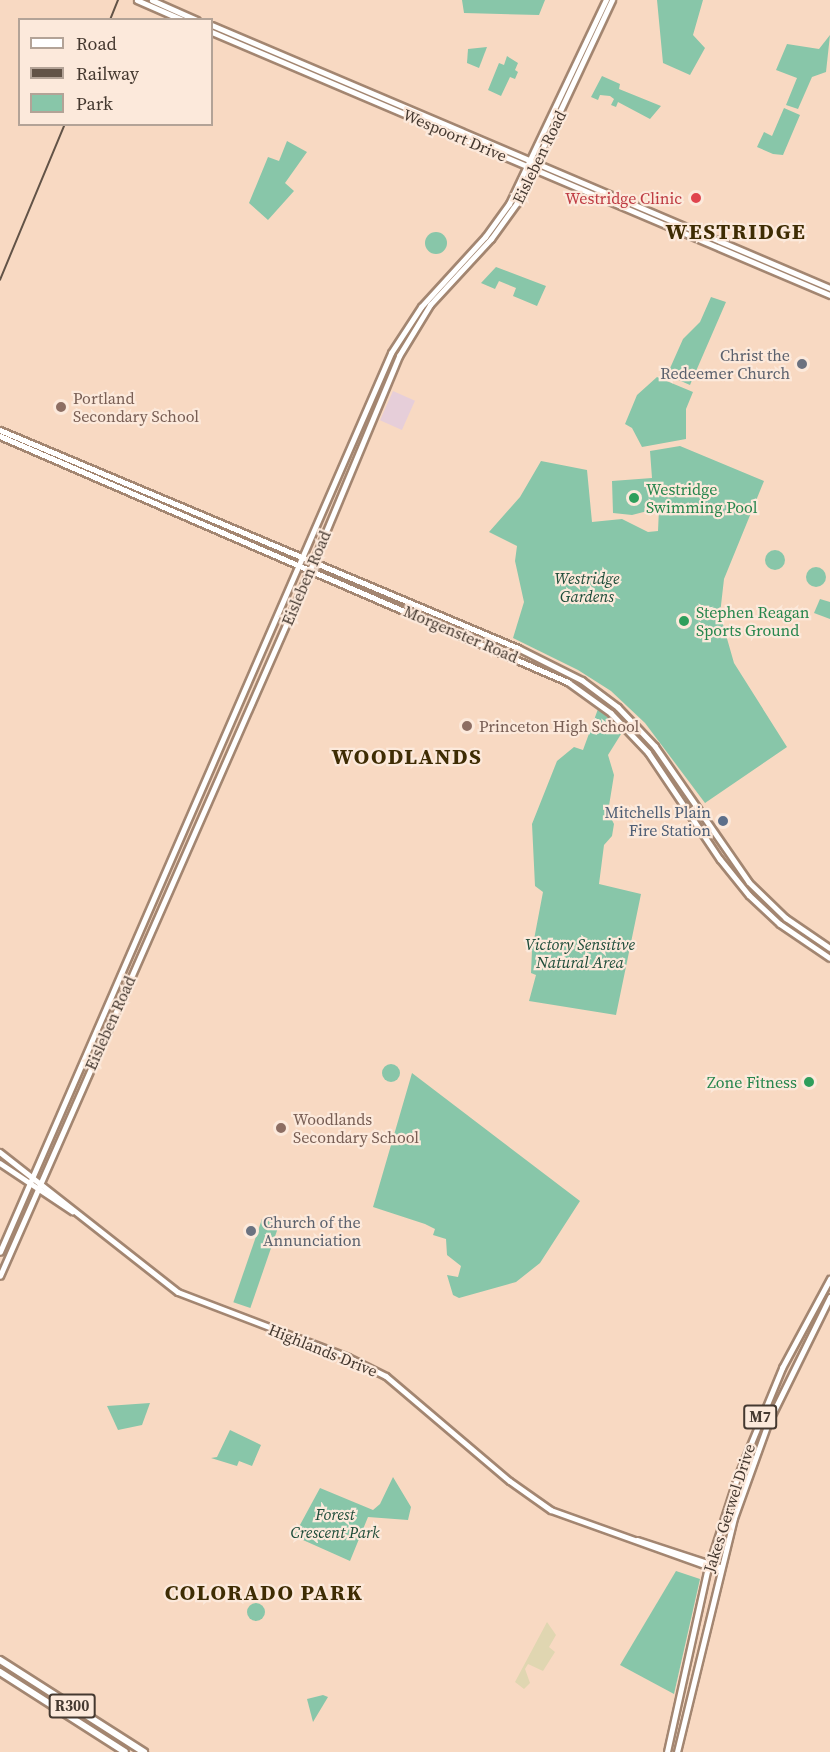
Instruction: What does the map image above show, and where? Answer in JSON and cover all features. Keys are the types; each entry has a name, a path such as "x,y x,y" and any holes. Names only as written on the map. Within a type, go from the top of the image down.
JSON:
{"highway":[{"name":"R300","path":"0,1660 144,1752"},
{"name":"R300","path":"0,1672 125,1752"}],"main road":[{"path":"137,0 178,18"},
{"path":"152,0 192,18"},
{"name":"Eisleben Road","path":"0,1252 305,558 396,344 426,300 495,224 533,165 606,0"},
{"name":"Eisleben Road","path":"0,1276 310,570 405,345 435,300 502,226 612,0"},
{"name":"Wespoort Drive","path":"213,26 830,295"},
{"name":"Wespoort Drive","path":"213,32 830,288"},
{"name":"Morgenster Road","path":"0,430 540,658 600,693 659,750 749,882 791,922 830,948"},
{"name":"Morgenster Road","path":"0,436 538,667 587,694 648,752 721,861 749,895 780,924 830,958"},
{"name":"Highlands Drive","path":"0,1152 184,1296 381,1373 538,1502 571,1520 719,1568"},
{"name":"Highlands Drive","path":"0,1163 29,1185 77,1214"},
{"name":"Jakes Gerwel Drive","path":"667,1752 709,1565 761,1415 830,1279"},
{"name":"Jakes Gerwel Drive","path":"677,1752 719,1568 769,1421 830,1297"}],"shaded area":[{"path":"393,391 415,401 402,430 380,420"}],"green space":[{"path":"462,0 545,0 539,15 464,13"},
{"path":"657,0 703,0 693,35 705,48 690,75 663,63"},
{"path":"830,35 826,72 812,77 798,109 786,105 797,78 776,70 787,44 819,49"},
{"path":"487,47 479,68 467,63 468,49"},
{"path":"507,56 518,63 515,70 518,72 515,79 510,77 501,96 488,90 499,63 504,65"},
{"path":"602,76 620,84 619,89 661,106 650,119 618,102 616,107 611,105 614,99 610,96 600,95 598,100 591,97"},
{"path":"784,108 800,115 783,155 773,154 757,147 764,132 772,136"},
{"path":"287,141 307,152 285,183 294,191 268,220 249,203 268,157 279,161"},
{"path":"436,232 444,235 447,243 444,251 436,254 428,251 425,243 428,235"},
{"path":"496,267 546,286 537,306 513,296 516,288 499,281 495,289 481,283"},
{"path":"711,297 726,302 690,385 667,375 683,339 700,322"},
{"path":"657,377 693,392 686,409 686,439 642,447 632,428 625,424 637,395"},
{"name":"Westridge Gardens","path":"680,446 764,481 724,579 720,614 734,663 787,747 705,803 645,723 611,691 578,670 513,638 524,602 515,561 517,546 489,532 520,497 541,461 587,470 592,522 622,519 648,532 658,531 659,508 632,515 613,513 612,481 652,478 650,451"},
{"path":"775,550 782,553 785,560 782,567 775,570 768,567 765,560 768,553"},
{"path":"816,567 823,570 826,577 823,584 816,587 809,584 806,577 809,570"},
{"path":"820,599 830,602 830,619 814,613"},
{"name":"Victory Sensitive Natural Area","path":"598,709 623,731 608,755 614,775 608,812 614,824 612,836 604,845 599,884 641,894 616,1015 529,1001 536,975 531,973 532,950 543,892 535,886 532,824 557,761 574,747 583,750"},
{"path":"391,1064 397,1067 400,1073 397,1079 391,1082 385,1079 382,1073 385,1067"},
{"path":"412,1073 580,1201 540,1263 516,1282 459,1298 453,1295 447,1275 458,1277 461,1266 447,1255 446,1239 433,1235 435,1229 425,1224 373,1207"},
{"path":"262,1219 279,1225 250,1308 233,1302"},
{"path":"150,1403 142,1425 118,1430 107,1406"},
{"path":"230,1430 261,1445 252,1466 239,1461 237,1466 211,1458 217,1457"},
{"name":"Forest Crescent Park","path":"393,1477 411,1507 408,1520 368,1517 350,1561 294,1536 320,1488 373,1510 380,1504"},
{"path":"676,1571 700,1579 674,1694 620,1665"},
{"path":"256,1603 262,1606 265,1612 262,1618 256,1621 250,1618 247,1612 250,1606"},
{"path":"323,1695 328,1697 313,1722 307,1699"}],"sand":[{"path":"547,1622 556,1635 549,1647 555,1652 543,1671 528,1664 525,1669 530,1683 524,1689 515,1682"}],"railway":[{"path":"111,18 118,0"},
{"path":"0,280 64,126"}],"place":[{"name":"Westridge Clinic","path":"696,198"},
{"name":"Christ the Redeemer Church","path":"802,364"},
{"name":"Portland Secondary School","path":"61,407"},
{"name":"Westridge Swimming Pool","path":"634,498"},
{"name":"Stephen Reagan Sports Ground","path":"684,621"},
{"name":"Princeton High School","path":"467,726"},
{"name":"Mitchells Plain Fire Station","path":"723,821"},
{"name":"Zone Fitness","path":"809,1082"},
{"name":"Woodlands Secondary School","path":"281,1128"},
{"name":"Church of the Annunciation","path":"251,1231"}],"district":[{"name":"WESTRIDGE","path":"736,232"},
{"name":"WOODLANDS","path":"407,757"},
{"name":"COLORADO PARK","path":"264,1593"}]}
